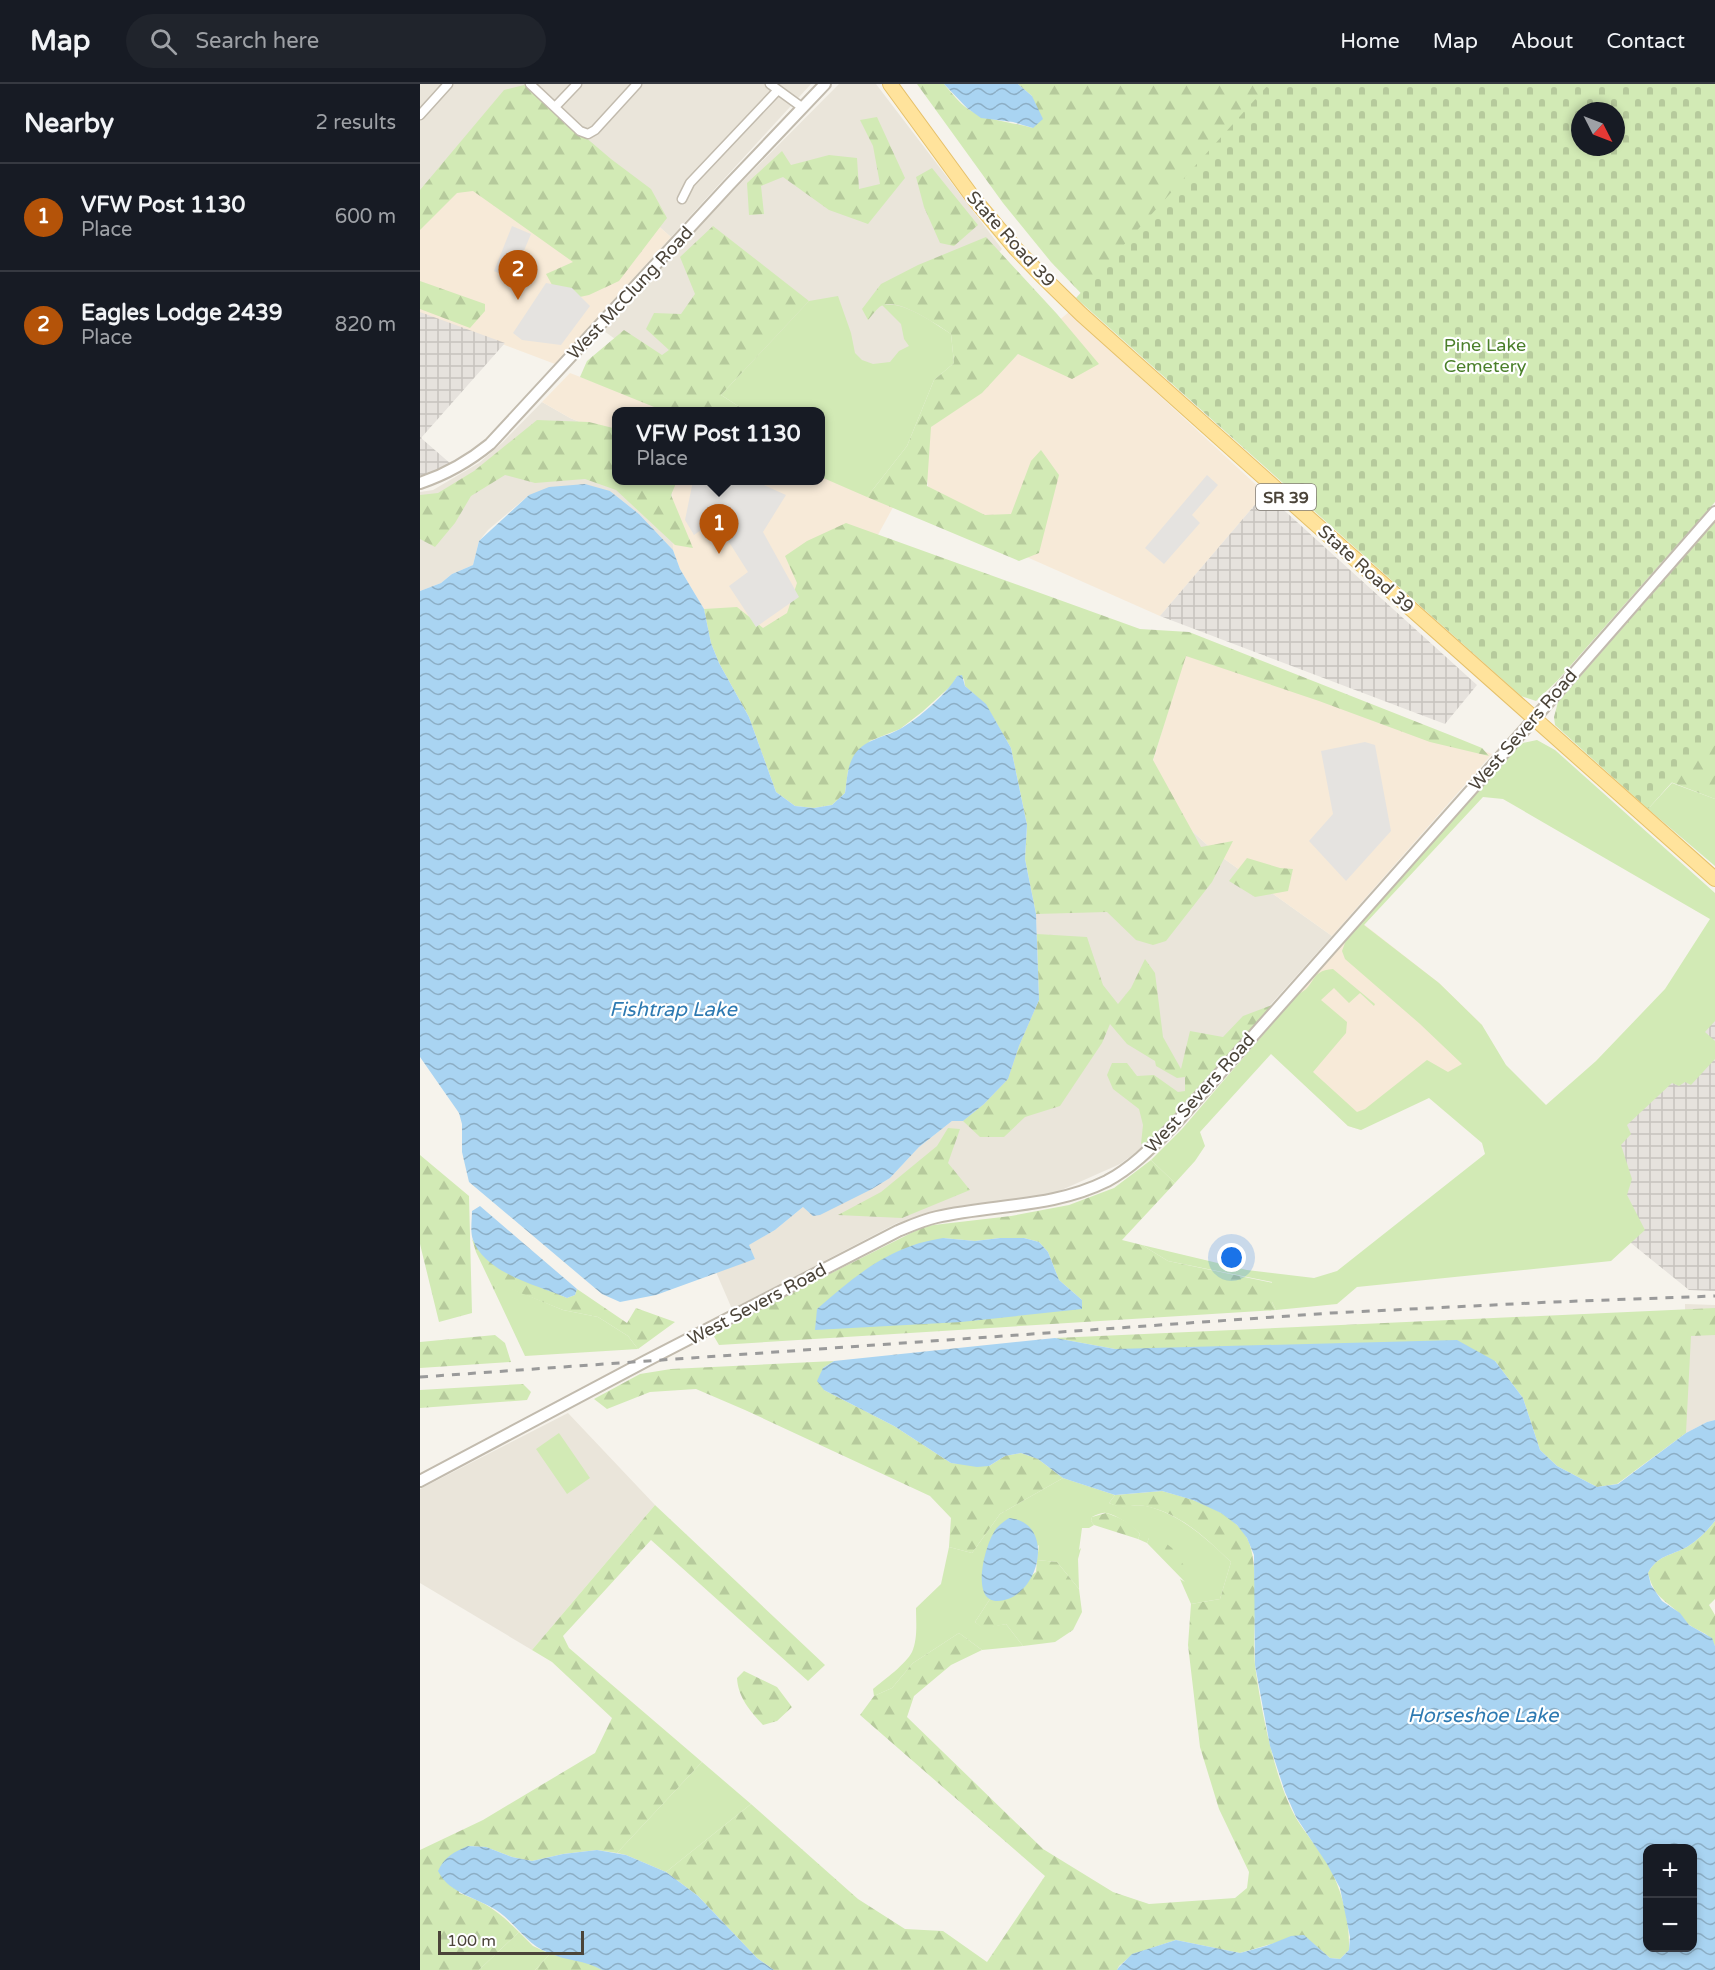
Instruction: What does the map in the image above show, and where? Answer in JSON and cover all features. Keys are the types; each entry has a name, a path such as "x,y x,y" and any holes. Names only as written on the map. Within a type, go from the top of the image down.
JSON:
{"main road":[{"name":"State Road 39","path":"890,84 974,199 1041,275 1097,328 1715,879"}],"street":[{"path":"420,115 448,84"},
{"path":"530,84 580,131 588,134 595,130 637,84"},
{"path":"555,107 577,84"},
{"path":"770,84 803,108"},
{"name":"West McClung Road","path":"420,483 464,464 490,444 825,84"},
{"path":"682,199 690,183 777,91"},
{"name":"West Severs Road","path":"420,1481 646,1360 898,1231 943,1216 1061,1198 1107,1180 1127,1168 1143,1156 1174,1125 1715,512"}],"shaded area":[{"path":"420,84 811,84 671,237 522,107 420,215"},
{"path":"839,84 876,84 1002,249 881,376 655,368 604,331 714,210"},
{"path":"522,107 671,237 555,364 420,313 420,215"},
{"path":"512,226 531,234 512,279 494,271"},
{"path":"546,283 572,288 590,306 561,345 522,340 513,333"},
{"path":"420,312 505,343 421,438 451,464 420,477"},
{"path":"1069,312 1265,493 1160,616 932,515 921,435"},
{"path":"570,373 659,407 612,407 612,435 570,418 542,402"},
{"path":"542,402 570,418 612,435 612,485 672,485 673,550 639,514 610,491 529,495 488,530 479,541 473,565 452,574 441,583 420,591 420,492 433,490 479,463"},
{"path":"825,473 897,500 827,628 711,643 704,609 680,569 673,550 672,485 825,485"},
{"path":"1207,475 1218,485 1192,515 1200,523 1164,564 1145,548"},
{"path":"692,485 764,485 786,495 763,532 799,597 756,627 729,586 748,572 715,520 694,535 685,520"},
{"path":"1265,493 1477,685 1445,724 1160,616"},
{"path":"1187,647 1492,754 1332,936 1216,853 1145,788"},
{"path":"1365,742 1375,745 1391,831 1346,881 1309,841 1333,814 1321,751"},
{"path":"1145,788 1216,853 1332,936 1142,1148 1120,1164 1057,1192 1028,1198 965,1205 897,1223 732,1309 716,1272 755,1259 748,1245 775,1230 803,1207 872,1189 890,1178 919,1147 952,1121 1039,1000 1036,914"},
{"path":"1361,922 1439,983 1482,1025 1480,1058 1361,1130 1348,1126 1259,1040"},
{"path":"1715,1016 1715,1291 1689,1290 1558,1184"},
{"path":"1685,1304 1715,1305 1715,1420 1686,1433"},
{"path":"568,1413 655,1505 532,1650 420,1583 420,1489"}],"green space":[{"path":"917,84 944,84 961,104 975,113 991,119 1033,128 1032,96 1018,84 1281,84 1096,309 1051,262 1003,203"},
{"name":"Pine Lake Cemetery","path":"1269,84 1715,84 1715,502 1557,681 1536,701 1521,696 1076,298"},
{"path":"524,85 611,159 651,189 667,218 619,281 589,295 561,301 546,274 573,262 473,191 457,193 420,230 420,190 504,90"},
{"path":"877,117 905,178 868,224 829,210 783,177 761,186 764,214 749,215 747,183 782,151 791,165 829,155 857,158 859,189 880,184 873,146 860,120"},
{"path":"932,168 978,225 954,246 940,243 924,207 916,177"},
{"path":"713,226 809,301 721,395 740,407 654,407 580,377 587,361 624,330 662,355 669,350 646,329 654,313 681,314 695,294 680,257"},
{"path":"986,237 1057,314 1099,364 1072,379 1018,354 982,393 931,427 927,486 985,515 1011,514 1031,461 1041,450 1059,475 1039,553 1019,561 867,497 907,446 934,380 954,363 951,334 927,319 906,308 888,304 879,307 868,320 862,309 881,284 918,265"},
{"path":"420,281 485,304 485,311 470,328 420,309"},
{"path":"838,296 851,333 855,353 862,360 873,364 890,362 899,351 909,346 904,339 901,324 882,305 909,309 951,334 954,363 934,380 907,446 867,497 825,479 825,407 740,407 721,395 809,301"},
{"path":"537,420 589,422 612,428 612,485 675,485 671,495 693,548 675,545 616,490 585,479 535,483 505,475 471,496 455,523 435,547 420,539 420,495 438,493 474,471"},
{"path":"1715,522 1715,734 1648,809 1555,725 1554,717 1558,702"},
{"path":"846,523 1140,629 1189,632 1482,748 1489,756 1430,742 1186,656 1153,760 1201,847 1233,841 1212,882 1166,941 1153,945 1136,940 1107,912 1036,914 1025,859 1027,825 1011,748 986,705 965,686 964,679 957,676 953,684 900,729 870,741 848,771 845,793 832,805 814,808 795,806 776,792 749,717 719,663 711,643 704,609 737,607 763,628 787,613 797,583 785,556 807,541"},
{"path":"1715,689 1715,799 1608,758"},
{"path":"1537,740 1555,750 1715,893 1715,1021 1705,1032 1715,1041 1715,1059 1691,1085 1685,1082 1679,1086 1672,1083 1627,1125 1631,1134 1621,1145 1632,1179 1627,1195 1645,1230 1611,1261 1357,1287 1337,1304 1276,1310 1272,1302 1272,1282 1168,1261 1142,1245 1247,1270 1314,1278 1337,1271 1485,1154 1482,1143 1429,1098 1361,1130 1348,1126 1271,1054 1200,1132 1205,1146 1175,1183 1151,1160 1182,1129 1298,994 1325,970 1333,969 1375,1004 1374,1006 1360,993 1349,1003 1334,988 1321,1000 1347,1022 1346,1033 1313,1072 1357,1112 1365,1109 1427,1060 1448,1072 1462,1064 1345,959 1342,951 1346,940 1511,753 1523,743","holes":["1483,797 1503,799 1710,919 1665,989 1596,1061 1546,1105 1506,1065 1482,1025 1439,983 1364,925"]},
{"path":"1672,783 1715,799 1715,866 1648,809"},
{"path":"1247,858 1280,868 1293,869 1288,891 1255,897 1229,881"},
{"path":"1037,934 1087,937 1103,985 1118,1004 1131,988 1145,959 1155,973 1163,1037 1181,1069 1190,1031 1223,1037 1243,1016 1272,1005 1194,1096 1149,1142 1141,1144 1143,1125 1139,1109 1113,1089 1107,1075 1112,1063 1127,1063 1137,1076 1154,1075 1178,1092 1185,1091 1185,1077 1177,1078 1156,1066 1155,1061 1127,1044 1110,1024 1102,1043 1060,1106 1025,1117 1004,1137 980,1137 963,1121 984,1104 1008,1079 1019,1046 1039,1000"},
{"path":"948,1128 960,1129 948,1163 970,1190 902,1218 838,1215 881,1192 937,1146"},
{"path":"420,1155 469,1196 472,1313 439,1322 420,1244"},
{"path":"1151,1160 1175,1183 1122,1240 1142,1245 1168,1261 1273,1283 1272,1302 1276,1310 719,1345 712,1333 925,1226 1011,1216 1069,1205 1114,1188","holes":["943,1238 975,1241 1024,1238 1039,1242 1048,1252 1059,1280 1082,1300"]},
{"path":"472,1239 483,1254 546,1289 567,1298 575,1295 577,1289 627,1323 636,1308 675,1322 638,1349 628,1336 598,1317 563,1310 498,1284 494,1290"},
{"path":"498,1283 563,1310 598,1317 628,1336 638,1349 525,1356 494,1290"},
{"path":"1715,1308 1715,1335 1691,1336 1686,1433 1617,1484 1597,1487 1557,1466 1540,1450 1523,1398 1495,1361 1115,1349 1055,1338"},
{"path":"495,1335 505,1343 511,1362 420,1368 420,1342"},
{"path":"834,1361 823,1368 824,1390 894,1426 951,1463 989,1466 1005,1456 1021,1453 1038,1459 1063,1478 1000,1514 972,1553 949,1547 951,1518 930,1496 696,1389 650,1392 607,1409 594,1399 640,1374 671,1369"},
{"path":"523,1384 531,1392 527,1400 420,1408 420,1390"},
{"path":"559,1433 590,1478 567,1494 536,1449"},
{"path":"1063,1478 1115,1495 1109,1503 1124,1506 1141,1505 1170,1515 1202,1536 1231,1562 1220,1599 1191,1604 1180,1579 1185,1582 1149,1538 1147,1543 1138,1539 1140,1534 1129,1525 1110,1514 1101,1513 1092,1517 1091,1521 1094,1525 1082,1528 1078,1559 1079,1589 1057,1562 1037,1560 1039,1545 983,1590 990,1599 975,1622 983,1628 1006,1624 1023,1646 982,1650 959,1633 913,1663 892,1688 874,1696 873,1689 900,1667 912,1652 916,1636 916,1608 941,1584 949,1547 972,1553 1000,1514"},
{"path":"1162,1491 1221,1512 1240,1528 1247,1538 1254,1564 1255,1665 1272,1754 1296,1818 1327,1863 1341,1894 1348,1928 1349,1950 1340,1959 1330,1958 1303,1935 1240,1953 1176,1940 1133,1954 1117,1970 774,1970 757,1958 698,1896 666,1872 751,1804 858,1899 905,1929 943,1931 987,1962 1045,1876 860,1715 874,1696 892,1688 913,1663 959,1633 982,1650 951,1665 914,1696 907,1717 1043,1849 1113,1892 1149,1904 1235,1898 1247,1888 1249,1872 1219,1809 1200,1747 1188,1645 1191,1604 1220,1599 1231,1562 1192,1528 1170,1514 1145,1506 1124,1507 1109,1503 1115,1495"},
{"path":"655,1505 825,1665 808,1681 651,1540 563,1636 569,1648 702,1762 617,1853 597,1850 532,1861 512,1857 486,1847 468,1846 459,1893 492,1908 519,1932 479,1970 420,1970 420,1850 483,1820 595,1753 612,1718 552,1662 532,1650"},
{"path":"1106,1513 1133,1526 1140,1534 1138,1539 1094,1525 1091,1521 1092,1517"},
{"path":"1715,1521 1715,1599 1709,1605 1715,1615 1715,1646 1708,1636 1689,1625 1659,1596 1648,1573 1660,1559 1687,1547 1706,1532"},
{"path":"1155,1535 1172,1548 1191,1576 1185,1582 1147,1543 1149,1538"},
{"path":"1037,1560 1057,1562 1079,1589 1082,1612 1073,1630 1055,1642 1023,1646 1006,1624 983,1629 975,1622 990,1599 998,1601 1036,1572"},
{"path":"744,1671 777,1687 792,1707 777,1721 763,1725 742,1698 737,1678"},
{"path":"702,1762 751,1804 666,1872 617,1853"},
{"path":"519,1932 533,1946 550,1954 535,1970 479,1970"},
{"path":"550,1954 592,1964 602,1970 535,1970"}],"water":[{"path":"944,84 1018,84 1032,96 1043,119 1033,128 1013,122 981,118 967,108"},
{"name":"Fishtrap Lake","path":"585,484 610,491 639,514 673,550 680,569 704,609 711,643 719,663 749,717 776,792 795,806 814,808 832,805 845,793 853,757 862,746 900,729 915,719 932,706 957,676 962,675 965,686 986,704 1011,748 1027,825 1025,859 1036,914 1039,1000 1019,1046 1008,1079 984,1104 963,1121 952,1121 919,1147 890,1178 872,1189 820,1215 813,1216 803,1207 775,1230 749,1245 755,1259 656,1295 620,1302 602,1294 469,1182 462,1152 462,1124 459,1113 420,1057 420,591 441,583 452,574 473,565 479,541 529,495 549,487"},
{"path":"480,1206 577,1289 575,1295 567,1298 514,1277 489,1262 480,1252 472,1237 472,1211"},
{"path":"943,1238 975,1241 1024,1238 1039,1242 1048,1252 1059,1280 1082,1300 1082,1309 961,1322 815,1330 817,1309 861,1273 898,1251 919,1243"},
{"name":"Horseshoe Lake","path":"1055,1338 1115,1349 1457,1340 1495,1361 1523,1398 1540,1450 1557,1466 1597,1487 1618,1484 1686,1433 1715,1420 1715,1521 1706,1532 1687,1547 1660,1559 1648,1573 1651,1585 1662,1601 1680,1613 1689,1625 1712,1638 1715,1646 1715,1970 1117,1970 1132,1954 1176,1940 1240,1953 1291,1936 1304,1935 1330,1958 1340,1959 1349,1950 1350,1937 1340,1888 1296,1817 1270,1746 1255,1665 1254,1555 1247,1538 1237,1525 1221,1513 1193,1500 1162,1491 1115,1495 1063,1478 1038,1459 1021,1453 1005,1456 989,1466 977,1467 951,1463 894,1426 824,1390 817,1381 823,1368 834,1361"},
{"path":"1009,1518 1024,1523 1033,1532 1038,1545 1037,1560 1033,1575 1024,1588 1012,1597 998,1601 989,1599 984,1593 982,1573 986,1550 993,1534"},
{"path":"468,1846 486,1847 512,1857 532,1861 597,1850 626,1855 666,1872 698,1896 757,1958 774,1970 602,1970 549,1953 534,1945 499,1912 457,1891 443,1879 438,1871 443,1862"}],"railway":[{"path":"420,1377 1331,1313 1715,1296"}],"place":[{"name":"Eagles Lodge 2439","path":"518,300"},
{"name":"VFW Post 1130","path":"719,554"}]}
